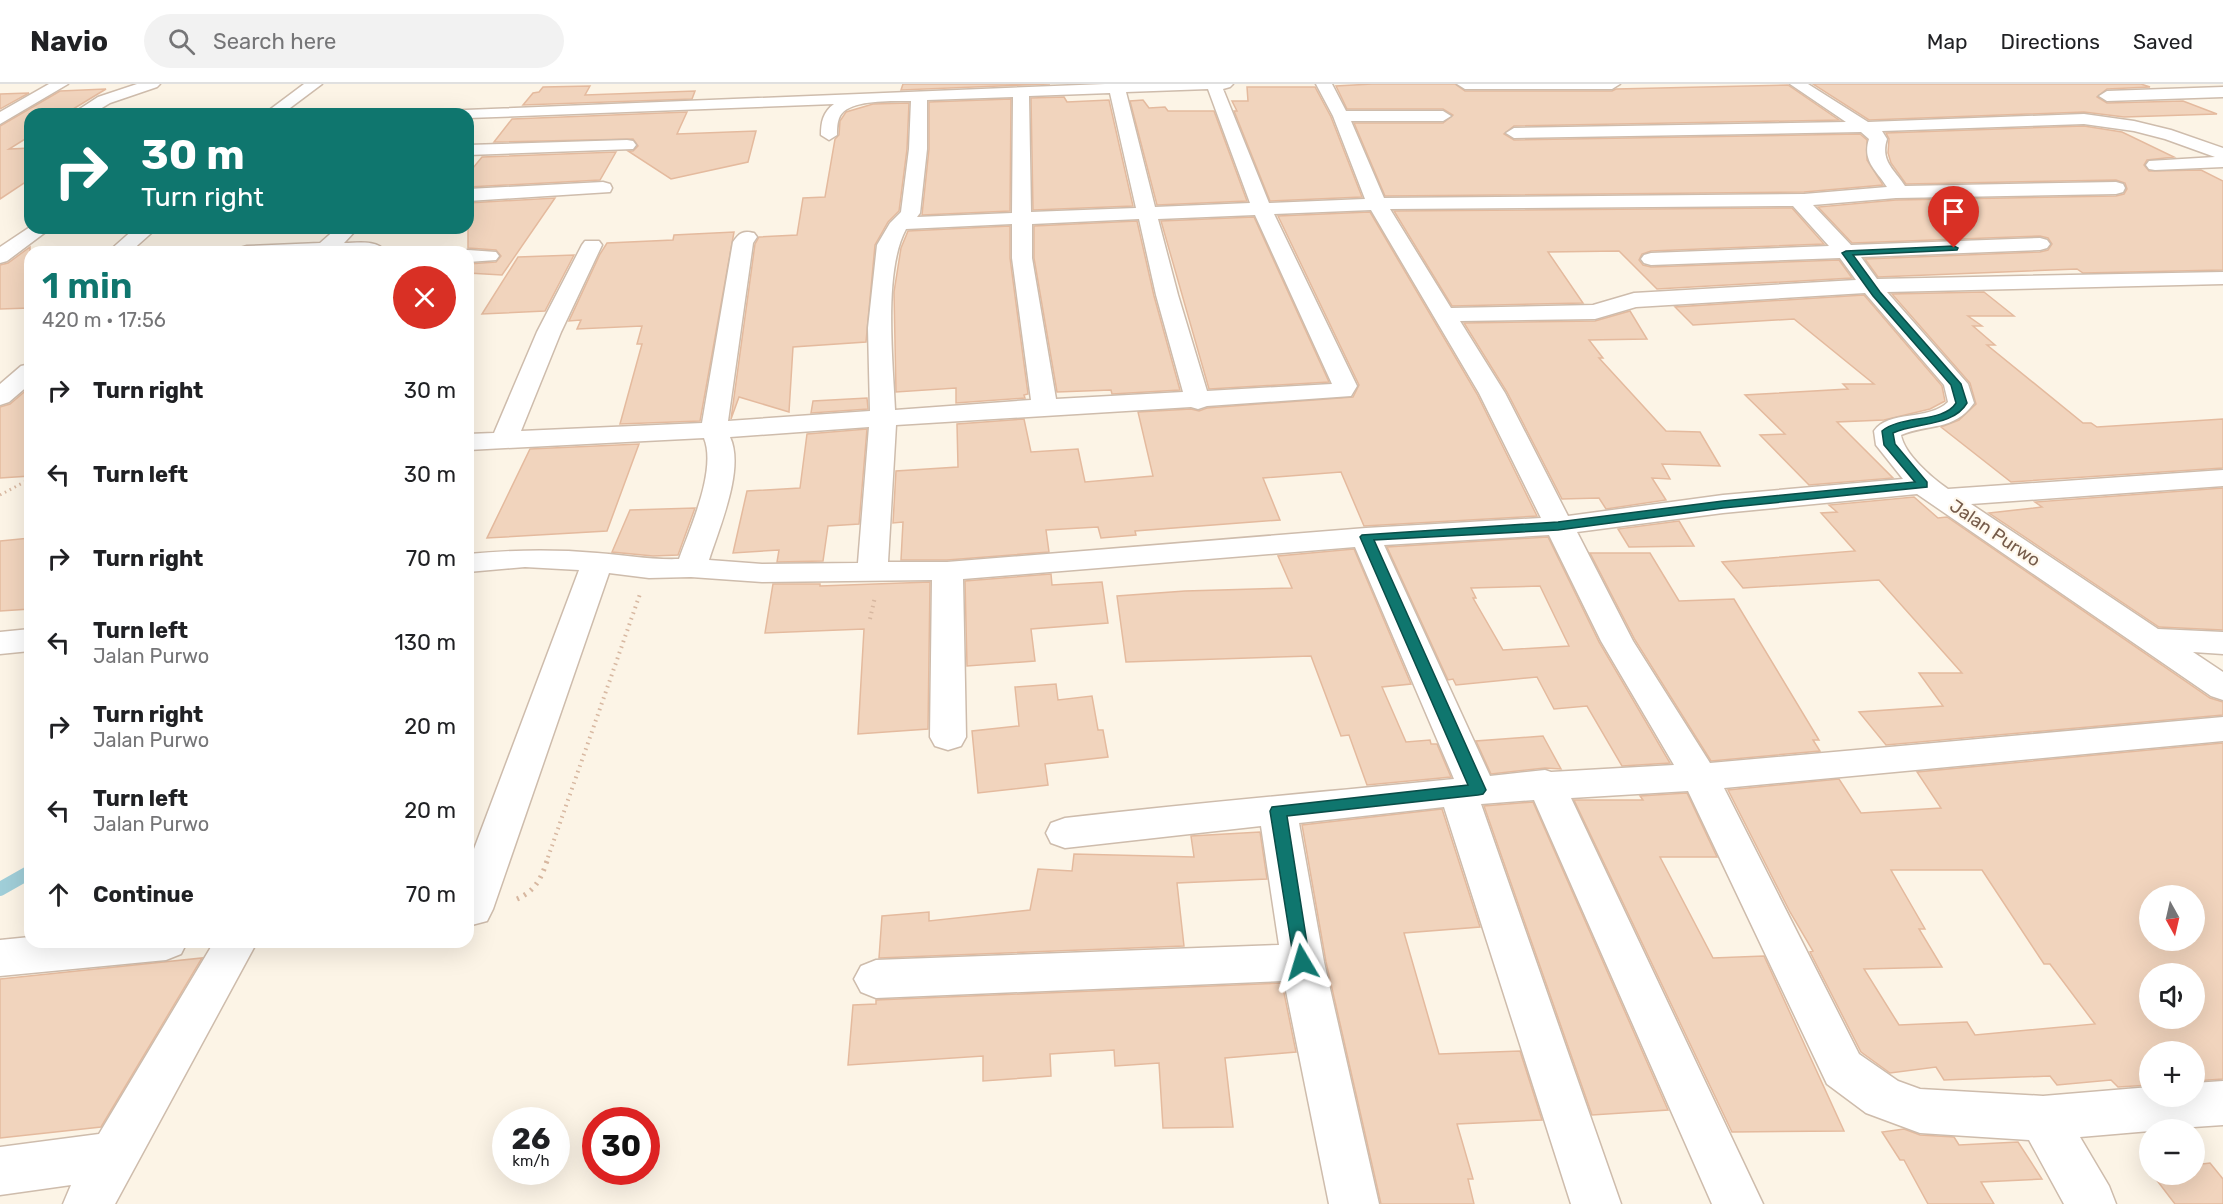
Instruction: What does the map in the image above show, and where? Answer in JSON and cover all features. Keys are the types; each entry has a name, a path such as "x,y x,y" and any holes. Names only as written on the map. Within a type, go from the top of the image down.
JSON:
{"street":[{"path":"0,119 60,84"},
{"path":"90,108 104,100 152,84"},
{"path":"280,108 314,84"},
{"path":"729,103 737,84"},
{"path":"474,114 920,96 986,89 1021,92 1089,87 1117,89 1225,84"},
{"path":"1324,84 1341,116 1377,204 1492,393 1617,641 1700,777 1843,1069 1883,1098 1920,1112 2043,1118 2219,1110"},
{"path":"1466,84 1612,84"},
{"path":"1798,84 1864,127 1878,139 1874,150 1875,161 1896,186 1896,192"},
{"path":"2161,84 2223,99"},
{"path":"474,442 714,430 1045,407 1198,401 1330,393 1346,389 1262,209 1214,85"},
{"path":"1117,89 1167,295 1198,401"},
{"path":"1021,92 1022,258 1045,407"},
{"path":"2107,96 2223,92"},
{"path":"872,573 883,418 879,328 887,245 897,227 910,213 918,149 920,96"},
{"path":"829,135 829,118 832,111 862,98"},
{"path":"1341,116 1443,116"},
{"path":"1514,133 1864,127 2084,119 2171,135 2223,154"},
{"path":"0,128 20,127"},
{"path":"474,150 627,145"},
{"path":"2155,165 2223,162"},
{"path":"474,195 603,188"},
{"path":"903,223 1377,204 1804,200 1896,192 2116,188"},
{"path":"1804,200 1802,205 1846,253 1871,286"},
{"path":"0,257 33,234"},
{"path":"125,246 140,234"},
{"path":"329,246 342,234"},
{"path":"691,568 713,498 720,462 721,446 714,430 743,242 747,237"},
{"path":"1651,259 2040,244"},
{"path":"504,440 549,332 592,245"},
{"path":"0,263 24,262"},
{"path":"1443,315 1594,312 1634,300 1871,286 2223,278"},
{"name":"Jalan Purwo","path":"1871,286 1956,384 1961,403 1957,410 1942,417 1900,425 1887,431 1889,445 1933,491 2223,688"},
{"path":"0,397 24,376"},
{"path":"474,562 525,558 597,562 649,569 691,568 762,573 947,571 1366,537 1558,526 1723,504 1933,491 2223,478"},
{"path":"1366,537 1468,791 1596,1204"},
{"path":"474,898 597,562"},
{"path":"947,571 948,737"},
{"path":"2152,639 2223,643"},
{"path":"0,643 24,641"},
{"path":"1065,833 1234,813 1278,811 1545,784 1700,777 2223,729"},
{"path":"1545,784 1738,1204"},
{"path":"1278,811 1302,962 1354,1204"},
{"path":"0,958 104,948"},
{"path":"88,1204 112,1156 233,948"},
{"path":"876,979 1302,962"},
{"path":"2043,1118 2091,1204"},
{"path":"0,1171 112,1156"}],"path":[{"path":"0,495 24,481"},
{"path":"474,908 514,900 530,893 538,884 649,569"}],"building":[{"path":"903,84 1050,84 901,90"},
{"path":"1455,84 1465,91 1612,91 1616,89 1788,85 1839,120 1514,126 1504,134 1514,140 1860,134 1867,140 1867,160 1883,185 1804,192 1385,196 1354,123 1443,123 1453,115 1443,109 1347,109 1336,86"},
{"path":"1813,84 2141,84 2150,87 2107,89 2097,97 2107,103 2183,101 2217,114 2124,117 2084,112 1869,120"},
{"path":"590,86 585,95 695,91 692,99 523,105 533,93 539,92 543,87"},
{"path":"1247,87 1315,87 1331,117 1362,197 1270,201 1234,111 1237,111 1232,101 1248,101"},
{"path":"106,89 75,108 31,108 60,91"},
{"path":"29,93 0,109 0,94"},
{"path":"1064,97 1067,102 1109,100 1133,206 1033,210 1031,98"},
{"path":"1011,99 1010,211 922,215 929,149 929,102"},
{"path":"1143,100 1149,108 1165,107 1168,111 1214,111 1247,201 1157,205 1130,101"},
{"path":"909,103 907,149 899,211 888,222 875,245 866,342 793,347 789,412 739,397 731,419 755,244 759,237 797,235 803,198 825,197 835,139 839,135 840,121 846,112 873,104"},
{"path":"24,112 24,140 9,149 24,148 24,183 0,199 0,126"},
{"path":"687,112 677,134 756,131 748,162 671,179 628,151 633,151 638,146 633,139 494,142 512,119"},
{"path":"2084,126 2122,132 2174,157 2147,160 2144,165 2149,171 2201,170 2223,181 2223,270 2083,273 2077,269 1878,277 1865,259 2040,252 2048,250 2052,244 2048,238 2040,236 1852,243 1818,207 1896,200 2124,194 2127,189 2125,183 2116,180 1906,184 1891,163 1888,153 1889,139 1886,133"},
{"path":"616,152 600,180 474,187 474,167 482,157"},
{"path":"555,198 502,275 474,273 474,264 496,262 501,256 496,250 468,246 468,234 474,234 474,203"},
{"path":"1792,208 1824,244 1651,251 1642,254 1639,260 1643,265 1651,267 1839,260 1852,278 1657,289 1619,251 1548,252 1583,303 1452,306 1394,211"},
{"path":"1370,212 1477,394 1537,516 1364,526 1341,472 1263,478 1280,520 1135,531 1136,535 1101,538 1098,527 1046,530 1049,552 947,560 901,560 903,522 893,523 896,471 958,467 957,424 1024,419 1031,452 1078,449 1085,482 1153,476 1138,412 1191,409 1199,411 1207,408 1353,397 1359,385 1278,216"},
{"path":"1254,217 1329,382 1209,389 1161,221"},
{"path":"1137,221 1154,296 1180,390 1112,394 1111,390 1057,392 1034,258 1034,226"},
{"path":"1010,226 1010,258 1028,394 1024,395 1025,398 956,403 956,388 896,392 894,292 901,248 908,231"},
{"path":"734,232 700,421 620,424 642,344 637,344 642,326 577,329 581,320 569,321 600,254 607,243 673,240 674,235"},
{"path":"24,251 24,308 0,309 0,265 8,263"},
{"path":"574,255 545,311 482,314 518,257"},
{"path":"1984,292 2014,316 1968,316 1982,326 1973,326 1995,345 1987,345 2083,423 2091,423 2097,427 2223,419 2223,468 2011,482 1941,427 1959,420 1976,404 1970,383 1892,294"},
{"path":"1864,295 1942,386 1945,401 1930,409 1884,420 1837,422 1893,478 1809,485 1760,435 1785,434 1745,395 1848,389 1843,384 1874,384 1794,319 1693,325 1675,307"},
{"path":"1630,311 1647,339 1589,340 1603,358 1599,358 1666,431 1700,432 1720,466 1662,464 1670,479 1652,478 1666,500 1606,509 1599,498 1562,499 1507,392 1464,323 1595,321"},
{"path":"24,392 24,476 0,478 0,407 10,404"},
{"path":"867,398 868,409 811,413 813,401"},
{"path":"867,429 859,524 828,526 823,561 777,562 779,550 733,553 747,491 800,488 807,434"},
{"path":"639,444 607,531 487,538 530,449"},
{"path":"2223,488 2223,630 2159,627 1989,513 2042,507 2035,502"},
{"path":"1914,497 1938,518 1947,517 2210,698 2223,702 2223,715 1886,745 1859,712 1943,706 1919,673 1962,673 1879,580 1743,588 1722,562 1855,551 1821,513 1837,512 1829,505"},
{"path":"695,508 678,555 653,556 612,552 630,510"},
{"path":"1679,521 1694,546 1629,547 1618,529"},
{"path":"1548,537 1599,642 1670,763 1622,766 1587,706 1554,709 1537,677 1456,685 1453,679 1448,680 1387,547","holes":["1540,586 1569,646 1503,650 1473,598 1476,598 1471,588"]},
{"path":"24,539 24,609 0,611 0,541"},
{"path":"1354,549 1411,684 1382,687 1406,742 1430,740 1431,744 1437,744 1451,777 1367,785 1349,735 1341,736 1311,656 1126,662 1117,596 1185,591 1292,588 1278,556"},
{"path":"1590,553 1650,553 1679,601 1734,599 1819,740 1813,740 1820,751 1711,761 1635,640"},
{"path":"1051,574 1052,585 1102,582 1108,623 1031,629 1035,661 967,666 965,581"},
{"path":"930,582 928,729 858,734 864,629 765,633 773,584 820,584 820,586"},
{"path":"1056,684 1058,700 1092,696 1098,730 1103,730 1108,757 1045,764 1048,785 978,793 972,731 1019,726 1015,687"},
{"path":"1543,736 1561,769 1545,768 1491,774 1476,741"},
{"path":"2223,743 2223,1079 2205,1080 2205,1041 2139,1041 2139,1086 2118,1087 2111,1080 2057,1085 2050,1076 1944,1080 1936,1067 1890,1073 1861,1052 1810,952 1813,951 1790,912 1728,790 1839,779 1861,813 1941,808 1917,772","holes":["1891,870 1982,870 2044,964 2050,964 2095,1024 1975,1035 1967,1022 1899,1025 1864,969 1942,967 1919,929 1925,929"]},
{"path":"1687,793 1717,857 1660,857 1713,958 1764,956 1844,1131 1732,1132 1574,800 1643,800 1640,796"},
{"path":"1533,802 1668,1110 1592,1115 1484,806"},
{"path":"1442,809 1480,927 1404,933 1439,1054 1520,1051 1542,1120 1457,1124 1473,1179 1468,1179 1474,1204 1381,1204 1326,962 1302,825"},
{"path":"1260,832 1267,879 1177,883 1184,946 879,958 882,916 929,912 929,921 1030,910 1038,869 1072,871 1074,854 1194,857 1191,836"},
{"path":"202,958 101,1127 0,1138 0,979"},
{"path":"1282,983 1296,1052 1225,1058 1233,1127 1163,1128 1159,1063 1115,1066 1114,1050 1050,1054 1051,1076 983,1081 983,1056 848,1065 853,1005 876,1004 876,1000"},
{"path":"1904,1129 1920,1135 1954,1137 1959,1145 2018,1142 2042,1179 1981,1182 1994,1204 1928,1204 1904,1160 1900,1160 1882,1132"},
{"path":"2210,1163 2223,1179 2223,1204 2175,1204 2160,1185 2205,1185 2205,1164"}],"waterway":[{"path":"0,889 24,875"}],"route":[{"path":"1302,962 1278,811 1478,790 1366,537 1558,526 1723,504 1923,485 1889,445 1887,431 1900,425 1942,417 1957,410 1961,403 1960,395 1956,384 1877,294 1846,253 1954,248"}]}
